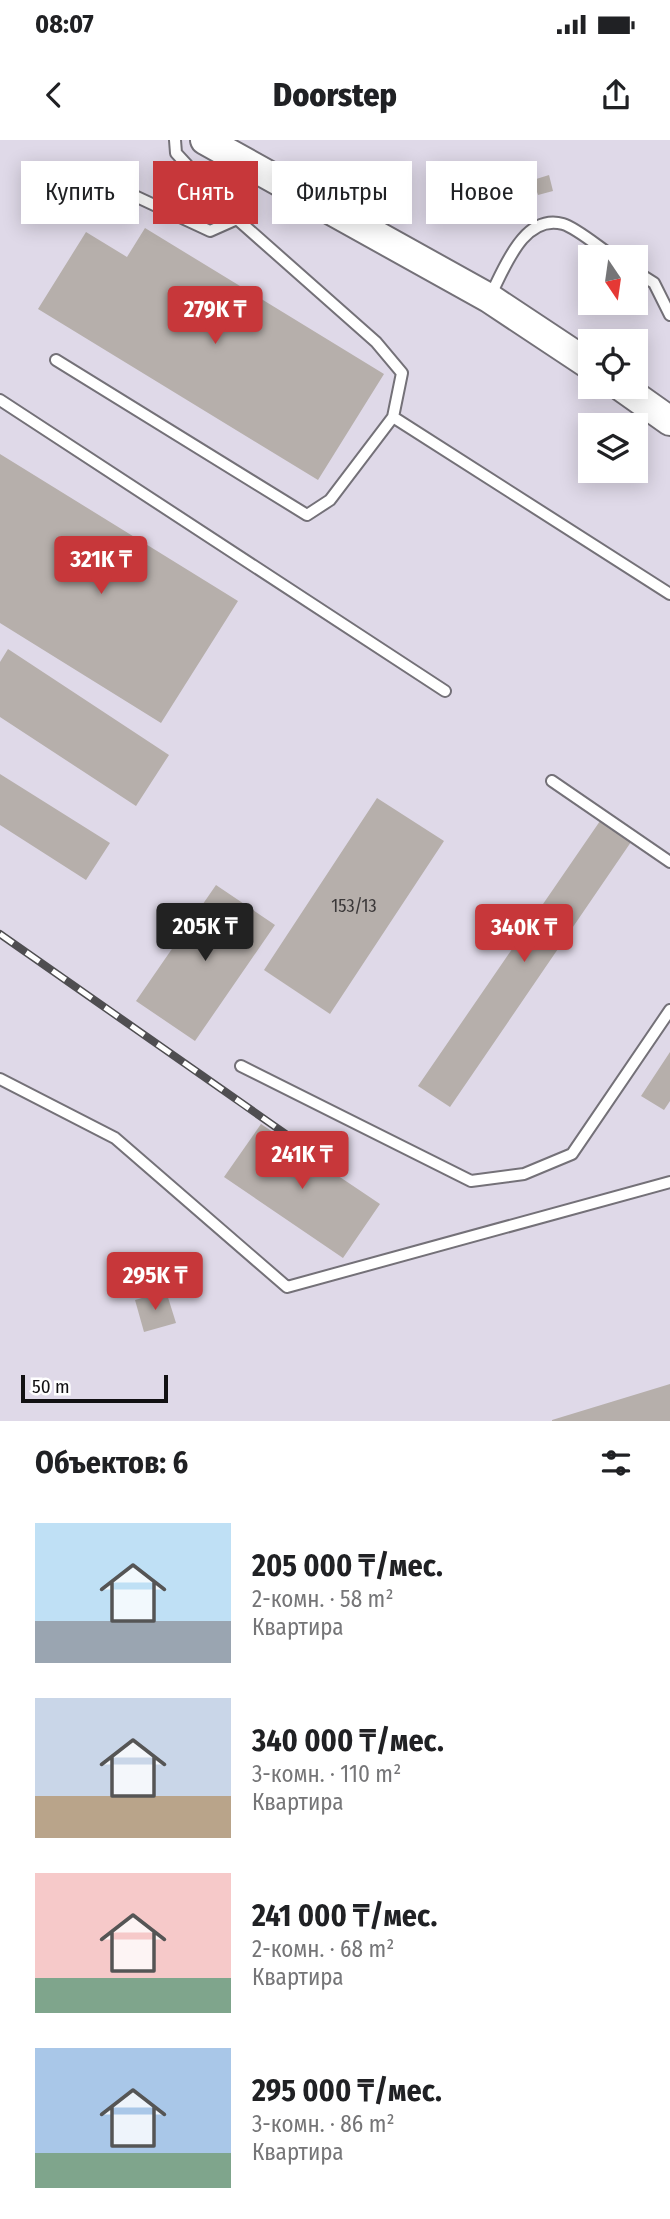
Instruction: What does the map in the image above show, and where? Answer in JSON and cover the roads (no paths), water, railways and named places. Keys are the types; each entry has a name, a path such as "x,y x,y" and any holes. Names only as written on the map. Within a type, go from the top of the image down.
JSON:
{"street":[{"path":"205,140 489,298 578,357"},
{"path":"642,399 667,414"}],"lane":[{"path":"175,140 176,153 183,161"},
{"path":"197,224 210,230 225,224"},
{"path":"56,360 307,515 330,500 393,417 402,373 376,342 243,224"},
{"path":"489,298 520,239 532,230 546,225 563,224 595,245"},
{"path":"648,279 654,283 670,315"},
{"path":"0,400 445,691"},
{"path":"393,417 670,594"},
{"path":"552,780 670,862"},
{"path":"241,1066 471,1181 498,1178 524,1174 572,1154 670,1010"},
{"path":"0,1079 114,1138 287,1287 670,1182"}],"railway":[{"path":"0,934 340,1172"}]}
